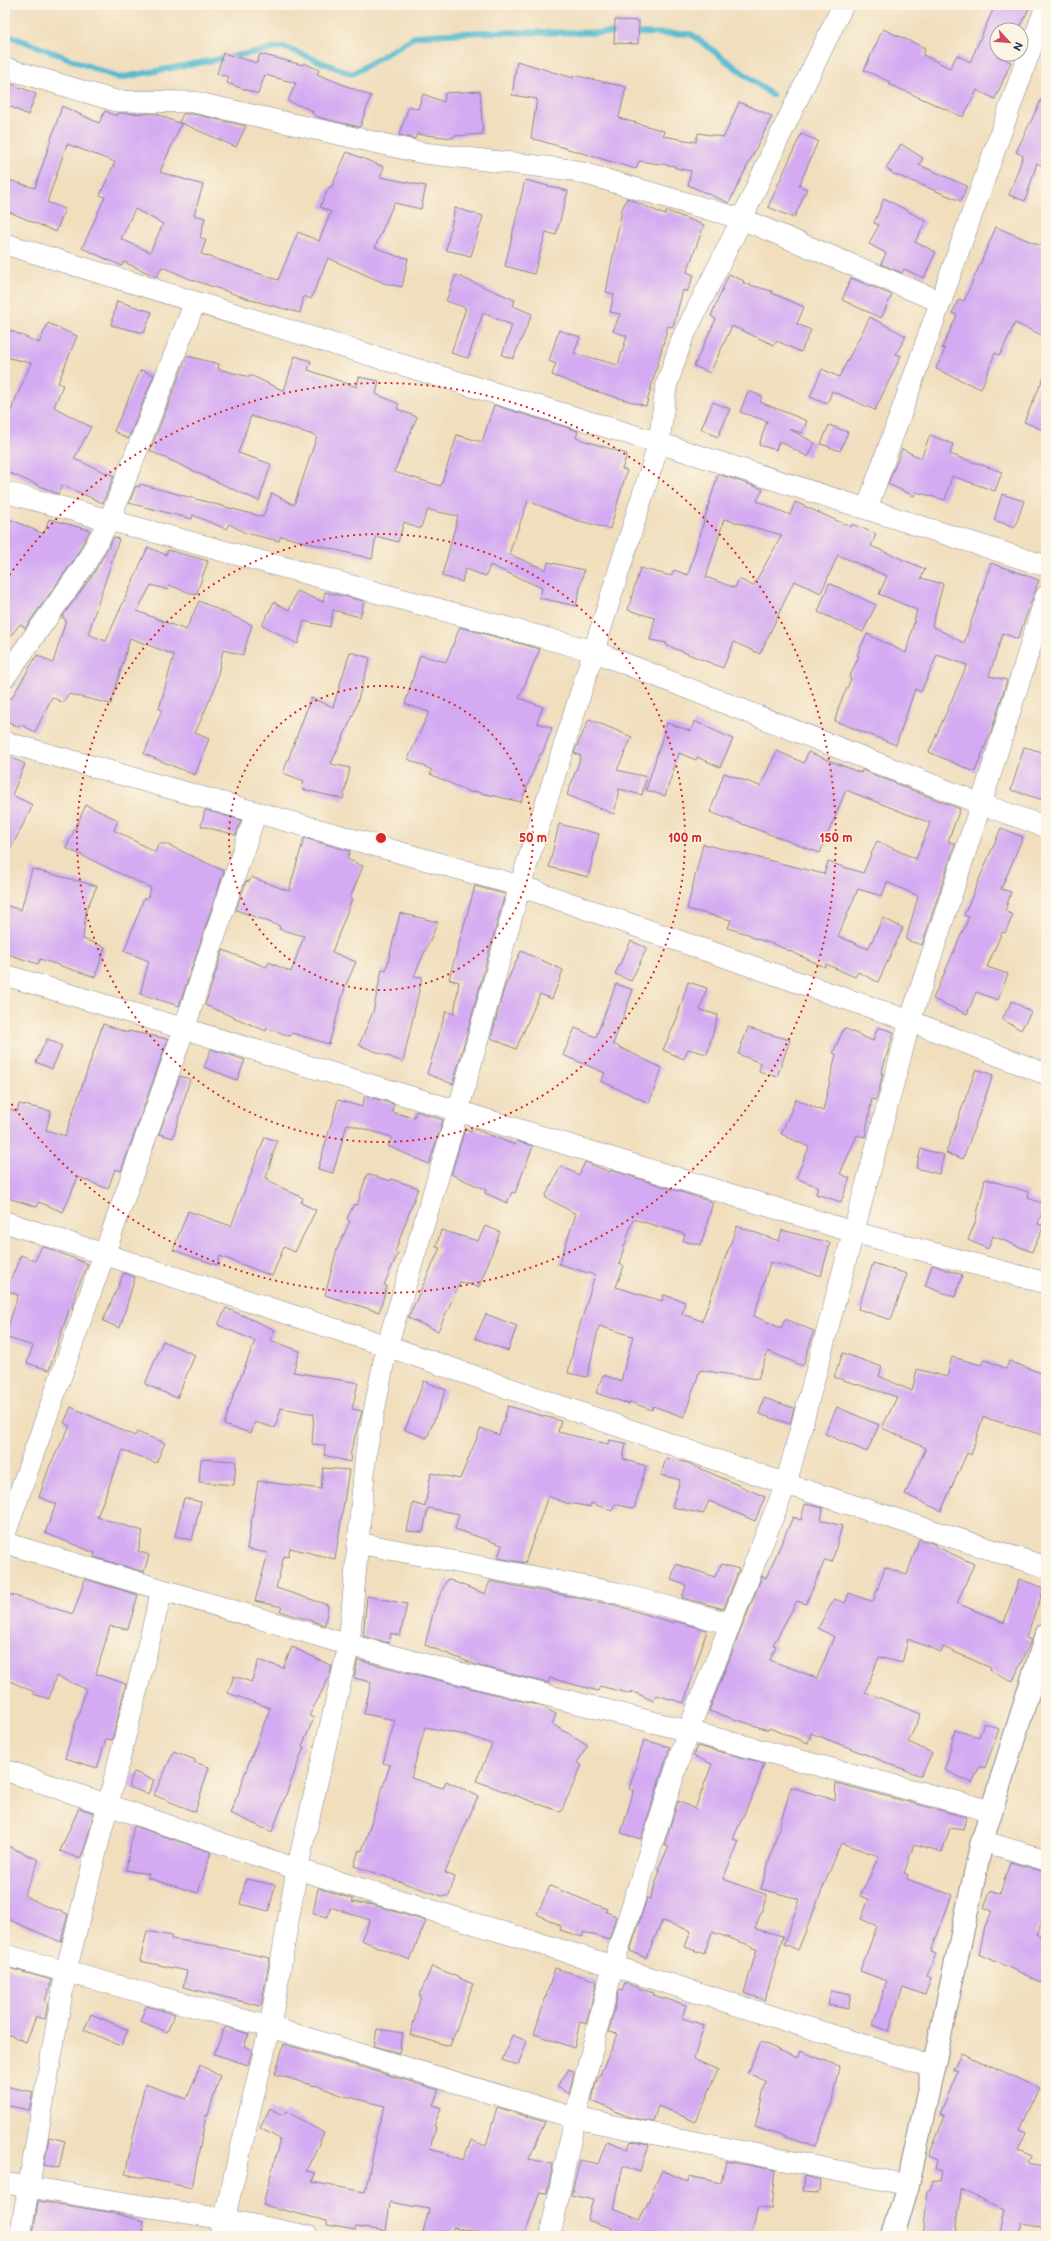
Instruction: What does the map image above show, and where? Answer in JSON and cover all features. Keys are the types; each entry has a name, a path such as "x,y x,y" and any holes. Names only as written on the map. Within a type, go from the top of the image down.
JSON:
{"street":[{"path":"221,2228 270,2026 297,1869 349,1645 366,1452 387,1346 458,1110 520,886 659,443 666,387 682,339 742,219 779,137 844,5"},
{"path":"867,508 1046,6"},
{"path":"5,68 116,101 194,102 423,153 572,170 742,219 941,302"},
{"path":"5,244 659,443 1046,566"},
{"path":"5,677 84,566 110,519 195,302"},
{"path":"5,492 110,519 593,651 981,804 1046,827"},
{"path":"550,2236 575,2118 613,1966 688,1731 786,1484 910,1021 981,804 1046,596"},
{"path":"5,742 520,886 910,1021 1046,1074"},
{"path":"5,1534 184,1029 256,812"},
{"path":"5,976 458,1110 853,1232 1046,1283"},
{"path":"5,1222 387,1346 786,1484 1046,1567"},
{"path":"5,1543 349,1645 688,1731 991,1811"},
{"path":"358,1543 618,1593 731,1624"},
{"path":"20,2236 27,2187 66,1971 162,1590"},
{"path":"893,2236 908,2186 982,1841 1046,1635"},
{"path":"5,1770 297,1869 613,1966 933,2067"},
{"path":"982,1841 1046,1860"},
{"path":"5,1955 270,2026 575,2118 908,2186"},
{"path":"5,2183 221,2228 308,2236"}],"building":[{"path":"995,5 1031,5 1022,22 989,22 989,62 1011,62 995,99 977,90 963,117 889,84 890,82 864,70 883,29 925,48 923,55 950,68 957,55 970,62"},
{"path":"615,20 639,21 638,44 614,43"},
{"path":"223,53 257,63 260,54 303,65 304,63 319,70 317,74 371,96 360,127 321,118 312,114 313,111 288,101 296,83 265,75 258,94 227,83 229,77 217,74"},
{"path":"517,61 573,78 573,75 626,87 619,118 664,131 663,136 696,142 698,133 724,137 739,102 772,116 729,203 688,185 691,171 675,168 675,166 639,161 636,169 531,138 537,99 512,95"},
{"path":"5,81 36,94 28,115 5,104"},
{"path":"1046,90 1046,168 1037,163 1025,201 1009,195 1023,156 1016,152"},
{"path":"480,91 483,134 454,136 453,138 417,134 415,139 399,135 409,106 418,109 423,94 444,102 445,93"},
{"path":"62,106 99,123 105,111 117,116 118,113 157,114 181,124 160,172 203,185 194,215 205,218 200,237 206,240 201,254 278,280 298,232 319,241 331,212 320,207 329,187 331,188 347,152 384,167 380,177 426,186 421,209 394,203 375,247 396,256 408,258 402,287 384,283 328,258 311,299 304,296 300,313 255,301 190,279 162,267 157,277 124,262 122,266 82,248 105,197 100,195 115,162 67,144 47,202 65,209 56,232 5,210 5,179 35,188","holes":["135,209 163,224 150,252 121,239"]},
{"path":"183,114 193,114 246,126 236,147 179,122"},
{"path":"801,134 818,141 799,186 807,189 794,218 768,207"},
{"path":"901,144 923,158 919,165 967,186 961,201 894,174 886,168"},
{"path":"525,180 568,191 556,235 546,232 534,274 505,266"},
{"path":"627,198 665,215 667,211 704,225 687,272 694,275 687,292 683,290 673,327 668,326 646,406 588,389 552,375 556,364 549,361 559,330 580,337 574,353 618,365 627,336 613,331 620,314 610,312 614,294 606,292 622,209"},
{"path":"884,198 926,221 915,242 936,252 924,278 904,269 902,273 881,264 886,253 869,244 879,225 874,223"},
{"path":"455,208 483,216 471,256 446,250"},
{"path":"996,227 1046,248 1046,337 1015,323 1000,355 995,353 981,389 936,369 945,349 942,348 957,315 952,313 959,299 964,301"},
{"path":"729,274 744,281 743,283 772,291 772,293 804,307 797,324 811,330 801,352 777,341 774,345 732,326 710,373 694,366 716,319 711,316"},
{"path":"456,275 515,300 513,306 532,314 513,359 502,355 512,325 483,313 468,358 451,353 466,308 446,301"},
{"path":"851,278 892,295 881,318 842,300"},
{"path":"117,301 152,312 144,333 111,325"},
{"path":"870,317 906,336 896,354 901,356 875,410 832,391 827,404 810,397 822,369 839,377"},
{"path":"48,323 77,336 58,383 63,385 54,407 91,427 74,459 114,476 103,503 62,485 58,494 5,471 5,424 31,363 5,357 5,328 39,343"},
{"path":"187,356 219,364 218,369 250,377 250,375 284,391 295,356 311,361 308,370 357,387 359,377 379,381 376,394 399,404 397,409 417,417 394,472 441,486 457,435 482,442 494,405 578,431 576,438 627,454 622,469 627,470 610,529 576,520 528,501 509,554 546,570 548,562 584,570 576,606 540,598 542,588 490,565 486,576 465,569 462,582 442,576 458,516 428,510 420,529 404,522 398,542 376,536 372,559 281,536 279,541 246,533 229,524 226,529 193,515 192,519 129,503 136,486 139,487 140,484 263,517 272,493 294,505 317,436 251,416 238,453 271,464 259,501 150,451"},
{"path":"141,370 154,375 128,439 114,431"},
{"path":"1046,372 1046,431 1024,422"},
{"path":"748,391 762,396 760,402 807,421 802,433 789,429 815,443 808,457 779,441 776,450 759,445 767,421 740,412"},
{"path":"713,402 730,409 718,437 701,429"},
{"path":"829,425 848,432 840,451 821,444"},
{"path":"930,435 953,444 950,454 1002,472 995,491 952,476 945,500 916,492 914,496 888,484 902,449 921,458"},
{"path":"718,474 763,489 757,501 790,515 795,502 851,527 852,524 876,534 871,546 925,569 921,578 943,584 932,626 964,643 991,563 1039,580 1018,639 1003,633 989,676 1007,680 992,729 975,772 929,752 967,665 937,655 921,692 915,689 896,745 835,721 839,706 851,679 849,678 859,656 857,655 867,634 906,653 917,610 879,594 887,576 838,555 821,593 794,581 760,654 734,642 723,668 666,645 667,643 650,640 655,618 628,610 640,568 671,576 674,570 688,575","holes":["724,519 782,535 753,586 739,579 735,588 706,577"]},
{"path":"1002,494 1024,501 1015,527 994,520"},
{"path":"5,517 44,534 49,519 90,530 74,560 25,628 20,624 5,643"},
{"path":"114,537 119,539 88,634 106,641 148,547 166,555 168,550 208,561 196,595 169,585 168,590 151,585 137,611 186,630 199,601 252,625 243,655 223,650 215,688 195,733 209,739 195,775 144,754 162,710 159,709 174,655 130,638 111,704 68,694 63,703 52,697 35,732 20,724 19,727 5,720 5,696 11,699 37,655 53,663 66,620 62,617 94,573"},
{"path":"829,583 876,605 863,632 818,612"},
{"path":"297,591 323,602 325,592 364,601 360,617 333,610 330,627 304,621 298,644 262,625 274,602 289,610"},
{"path":"460,627 540,649 519,698 543,707 537,723 552,728 521,802 473,791 472,793 430,774 432,770 408,759 429,712 405,704 420,655 446,662"},
{"path":"350,652 370,658 354,713 331,764 350,768 343,799 302,789 304,781 283,773 311,698 333,707"},
{"path":"589,719 632,737 617,770 647,777 642,795 619,789 614,814 567,795 581,756 574,753"},
{"path":"694,721 733,739 720,767 697,757 696,760 679,753 665,796 646,790 667,723 691,731"},
{"path":"1024,747 1046,753 1046,801 1011,790"},
{"path":"777,751 804,763 808,752 861,773 862,770 960,809 948,841 955,844 922,945 906,940 918,896 887,882 882,896 858,889 838,936 868,949 883,918 903,928 878,982 858,972 855,977 826,964 825,967 776,945 728,928 731,920 687,909 703,844 824,874 828,862 863,873 877,841 916,859 930,823 846,790 820,853 710,812 724,773 760,786"},
{"path":"5,755 25,764 12,795 33,805 5,860"},
{"path":"86,805 118,820 114,830 155,852 159,844 166,844 224,871 179,1006 140,994 149,961 124,951 144,898 147,899 151,888 66,848"},
{"path":"205,810 241,820 236,835 201,826"},
{"path":"559,824 599,834 588,877 549,867"},
{"path":"1001,828 1023,837 1001,889 1011,892 1005,911 1013,915 1005,933 1002,932 987,967 1008,974 998,1000 976,992 967,1014 933,999 969,917 964,915"},
{"path":"304,838 350,851 347,859 363,866 350,898 352,899 332,952 356,962 345,987 329,1044 292,1033 290,1036 267,1028 266,1031 205,1005 223,950 266,967 269,962 291,972 304,936 279,929 280,926 236,910 246,881 249,882 251,877 289,891"},
{"path":"32,869 97,886 86,910 83,939 105,947 95,977 40,959 38,964 5,953 5,905 21,910"},
{"path":"475,886 505,894 453,1084 427,1074 446,1011 454,1014 459,982 449,979"},
{"path":"400,913 438,922 414,976 422,977 403,1062 359,1045 373,1012 382,969 386,970"},
{"path":"631,941 647,948 631,981 615,974"},
{"path":"521,951 563,970 552,999 540,994 516,1049 491,1038 504,988"},
{"path":"688,982 707,988 700,1010 718,1015 707,1054 688,1049 684,1059 663,1050 677,1018"},
{"path":"616,984 633,990 613,1044 662,1068 649,1103 601,1081 605,1073 563,1055 575,1028 596,1037"},
{"path":"1012,1001 1031,1012 1021,1030 1002,1019"},
{"path":"103,1024 128,1033 128,1031 168,1039 121,1171 115,1169 108,1189 78,1177 63,1212 39,1202 37,1207 5,1197 5,1107 17,1112 19,1104 51,1111 46,1130 65,1136"},
{"path":"878,1027 894,1032 881,1074 883,1074 876,1100 872,1099 865,1137 857,1135 840,1174 850,1178 841,1202 816,1194 818,1187 796,1178 809,1147 781,1134 796,1099 823,1111 836,1054 833,1053 844,1028 873,1041"},
{"path":"748,1028 790,1040 777,1077 759,1071 761,1063 738,1054"},
{"path":"47,1039 62,1046 52,1069 36,1062"},
{"path":"211,1049 245,1060 237,1080 204,1067"},
{"path":"976,1069 993,1075 963,1159 946,1153"},
{"path":"180,1076 190,1079 173,1138 159,1134"},
{"path":"365,1096 394,1104 392,1112 414,1118 416,1111 443,1120 429,1164 388,1146 392,1137 347,1124 333,1173 318,1169 338,1100 362,1107"},
{"path":"472,1128 515,1145 517,1141 533,1146 515,1193 512,1192 507,1203 485,1193 486,1190 451,1174 465,1129 471,1132"},
{"path":"265,1137 277,1141 266,1178 269,1179 268,1181 303,1198 301,1203 316,1210 295,1252 284,1247 272,1276 220,1256 217,1265 173,1250 188,1211 231,1226"},
{"path":"921,1149 944,1155 939,1174 916,1168"},
{"path":"585,1162 610,1172 611,1170 713,1202 701,1245 683,1241 685,1234 633,1219 619,1264 624,1266 616,1287 662,1301 664,1295 685,1302 682,1314 702,1321 737,1226 779,1241 782,1230 830,1243 821,1276 770,1262 754,1316 781,1328 785,1319 814,1331 803,1366 768,1351 758,1379 700,1370 684,1417 653,1406 652,1410 630,1402 629,1404 596,1393 603,1375 621,1381 633,1336 599,1326 587,1377 568,1373 576,1338 595,1275 559,1264 576,1214 545,1197 561,1166 579,1175"},
{"path":"367,1174 391,1181 391,1179 418,1188 395,1252 398,1253 384,1285 387,1286 379,1312 325,1295 337,1249 350,1221 347,1219 354,1204 357,1205"},
{"path":"985,1179 1029,1192 1028,1198 1045,1204 1038,1224 1044,1226 1032,1252 993,1236 988,1249 968,1240 975,1223"},
{"path":"485,1226 500,1232 479,1287 460,1282 438,1331 408,1318 440,1248 436,1247 441,1230 478,1241"},
{"path":"42,1246 88,1264 76,1291 72,1309 69,1310 49,1370 27,1363 33,1346 5,1337 18,1295 6,1290 21,1255 35,1261"},
{"path":"873,1263 907,1274 891,1320 858,1309"},
{"path":"932,1265 962,1275 955,1297 925,1286"},
{"path":"124,1273 135,1277 120,1328 103,1321"},
{"path":"226,1308 275,1330 270,1340 300,1351 293,1372 358,1383 352,1409 362,1411 351,1451 350,1462 324,1455 325,1445 312,1444 314,1414 281,1408 275,1428 255,1422 251,1433 224,1425 234,1394 255,1341 218,1325"},
{"path":"486,1314 517,1326 508,1351 475,1338"},
{"path":"163,1341 195,1355 177,1398 145,1384"},
{"path":"843,1353 882,1367 879,1376 912,1391 917,1369 947,1377 952,1357 981,1365 984,1359 1006,1369 1009,1361 1046,1375 1046,1436 983,1417 971,1455 967,1453 941,1511 905,1494 926,1448 882,1428 897,1397 834,1377"},
{"path":"424,1381 446,1390 427,1438 405,1430"},
{"path":"764,1398 794,1408 790,1424 759,1414"},
{"path":"508,1406 561,1421 558,1432 608,1444 609,1440 626,1443 623,1459 646,1466 634,1509 615,1504 612,1511 591,1503 590,1507 569,1504 548,1496 525,1563 498,1558 502,1545 455,1529 459,1514 428,1508 423,1532 407,1531 413,1503 425,1507 431,1473 460,1479 481,1428 499,1435"},
{"path":"71,1407 135,1436 137,1432 165,1443 156,1463 123,1450 97,1517 143,1531 138,1551 149,1555 144,1572 94,1557 95,1553 45,1533 56,1504 39,1497 50,1465 70,1426 64,1423"},
{"path":"837,1407 879,1425 867,1452 825,1434"},
{"path":"666,1458 688,1463 765,1497 755,1521 709,1501 703,1514 672,1507 680,1480 661,1475"},
{"path":"201,1459 236,1461 234,1485 199,1482"},
{"path":"323,1468 349,1470 335,1559 290,1548 288,1557 284,1556 276,1588 328,1605 325,1625 280,1611 282,1607 255,1601 268,1553 247,1549 258,1481 321,1489"},
{"path":"184,1498 201,1502 192,1540 175,1536"},
{"path":"805,1504 823,1508 821,1520 842,1526 832,1562 825,1560 806,1604 797,1601 773,1645 776,1646 770,1660 817,1678 834,1637 818,1628 834,1599 845,1603 849,1593 873,1602 885,1567 907,1575 919,1539 935,1544 935,1546 974,1564 957,1603 1004,1623 1019,1579 1044,1588 1026,1638 1031,1640 1013,1681 990,1671 991,1668 943,1647 941,1652 908,1639 902,1663 879,1657 865,1692 921,1714 908,1742 932,1753 921,1776 811,1733 808,1743 769,1728 768,1730 709,1711 762,1576 766,1578 793,1517 801,1520"},
{"path":"676,1564 715,1577 721,1564 739,1569 724,1609 682,1598 686,1585 671,1580"},
{"path":"85,1579 138,1595 128,1629 110,1626 96,1674 126,1684 112,1740 106,1739 97,1768 65,1758 86,1689 56,1676 49,1699 33,1694 34,1692 5,1679 5,1593 73,1614"},
{"path":"447,1579 485,1594 490,1581 615,1605 674,1623 675,1621 707,1630 684,1703 656,1695 654,1701 631,1691 631,1694 600,1686 598,1691 550,1678 548,1683 479,1666 425,1645 434,1609"},
{"path":"367,1596 407,1604 400,1636 391,1633 389,1643 363,1636"},
{"path":"292,1647 332,1666 329,1678 309,1716 314,1718 302,1746 304,1747 272,1832 230,1813 270,1708 228,1693 234,1676 251,1682 259,1660 283,1668"},
{"path":"358,1660 542,1706 556,1714 552,1724 588,1745 577,1763 582,1765 561,1812 476,1781 492,1744 470,1736 425,1727 411,1778 443,1788 446,1781 478,1796 445,1873 455,1877 449,1896 442,1896 354,1866 359,1850 362,1851 390,1765 383,1763 395,1720 364,1714 371,1682 354,1678"},
{"path":"984,1723 999,1729 985,1768 980,1766 972,1783 945,1770 955,1730 979,1737"},
{"path":"644,1740 670,1747 641,1839 621,1833 634,1790 629,1789"},
{"path":"697,1746 764,1763 757,1785 733,1839 739,1841 723,1879 767,1895 755,1929 783,1936 765,2000 744,1993 757,1949 752,1948 752,1946 712,1932 704,1954 685,1947 691,1931 662,1921 646,1958 630,1951 647,1898 650,1899 660,1870 658,1869 669,1847 664,1845 678,1801 695,1809 712,1764 693,1756"},
{"path":"174,1751 195,1760 194,1762 209,1767 195,1812 154,1795"},
{"path":"134,1772 154,1780 148,1794 128,1787"},
{"path":"836,1783 966,1817 963,1830 950,1828 942,1852 914,1844 904,1873 908,1875 907,1879 952,1895 931,1952 936,1954 927,1976 931,1978 925,1995 903,1987 889,2031 873,2025 887,1981 860,1971 877,1926 861,1919 869,1899 860,1896 879,1856 841,1843 798,1950 784,1944 800,1899 761,1889 791,1787 835,1800"},
{"path":"79,1808 94,1813 85,1847 80,1859 60,1851"},
{"path":"134,1826 211,1852 198,1893 148,1878 149,1874 126,1870"},
{"path":"5,1845 39,1860 24,1895 43,1905 68,1914 61,1942 5,1918"},
{"path":"1010,1862 1046,1872 1046,1913 1036,1934 1046,1939 1046,1984 979,1954 985,1927 992,1911 984,1907 991,1890 1000,1894"},
{"path":"246,1879 275,1885 269,1911 240,1904"},
{"path":"550,1886 607,1909 606,1912 616,1916 609,1940 584,1932 582,1937 560,1930 561,1926 537,1914"},
{"path":"318,1888 353,1899 352,1902 374,1905 426,1921 410,1960 361,1940 370,1920 330,1907 328,1917 313,1914"},
{"path":"147,1931 172,1936 171,1939 218,1946 270,1958 261,2006 183,1987 187,1971 140,1961"},
{"path":"432,1966 473,1984 450,2046 410,2035 421,1996 419,1996"},
{"path":"5,1967 52,1980 45,2002 48,2003 45,2019 36,2017 26,2042 5,2033"},
{"path":"555,1968 597,1981 586,2024 580,2022 574,2048 534,2034"},
{"path":"625,1983 653,1993 653,1995 686,2005 682,2018 704,2025 694,2059 718,2070 696,2122 658,2106 653,2122 629,2117 592,2101 595,2086 618,2034 609,2032 619,1990 622,1991"},
{"path":"831,1990 851,1994 848,2009 828,2005"},
{"path":"146,2006 175,2014 167,2032 140,2021"},
{"path":"91,2014 128,2030 121,2046 84,2030"},
{"path":"225,2027 249,2034 244,2046 252,2050 248,2065 214,2054"},
{"path":"377,2029 403,2033 399,2053 374,2046"},
{"path":"512,2035 527,2041 518,2065 502,2060"},
{"path":"761,2042 797,2058 800,2051 839,2066 832,2102 815,2147 755,2127 766,2081 747,2073"},
{"path":"284,2044 439,2090 433,2105 441,2108 434,2126 436,2127 430,2148 463,2160 471,2140 486,2146 497,2107 545,2122 529,2159 553,2164 547,2193 540,2192 524,2236 497,2236 453,2227 451,2236 422,2236 429,2209 390,2202 386,2231 356,2227 355,2230 327,2225 327,2221 263,2205 280,2139 260,2128 270,2108 283,2115 286,2111 324,2133 306,2171 315,2173 312,2182 365,2192 376,2140 374,2139 385,2106 341,2095 315,2085 275,2074"},
{"path":"961,2053 1039,2089 1020,2130 1026,2133 1018,2151 1032,2157 1029,2163 1046,2166 1046,2227 1023,2223 1020,2236 999,2234 1004,2209 961,2190 956,2236 923,2236 928,2190 930,2190 932,2181 940,2182 942,2171 935,2169 937,2160 929,2156 945,2116 940,2114 958,2071 953,2069"},
{"path":"200,2065 220,2076 208,2115 206,2115 192,2188 125,2174 145,2084 187,2099"},
{"path":"569,2069 574,2072 569,2094 557,2087"},
{"path":"5,2086 33,2092 29,2110 5,2105"},
{"path":"49,2137 65,2141 59,2168 44,2165"},
{"path":"607,2141 628,2149 631,2141 649,2145 640,2172 623,2166 614,2209 640,2220 662,2170 688,2182 689,2176 721,2183 726,2161 775,2170 771,2209 758,2208 751,2236 609,2236 612,2228 587,2220 593,2200 571,2195 580,2160 598,2164"},
{"path":"805,2176 820,2180 819,2192 803,2191"},
{"path":"38,2201 109,2212 144,2221 141,2236 40,2236 33,2234"}],"waterway":[{"path":"5,34 119,78 283,47 352,74 416,36 479,32 623,33"},
{"path":"632,33 691,34 772,95"}]}
